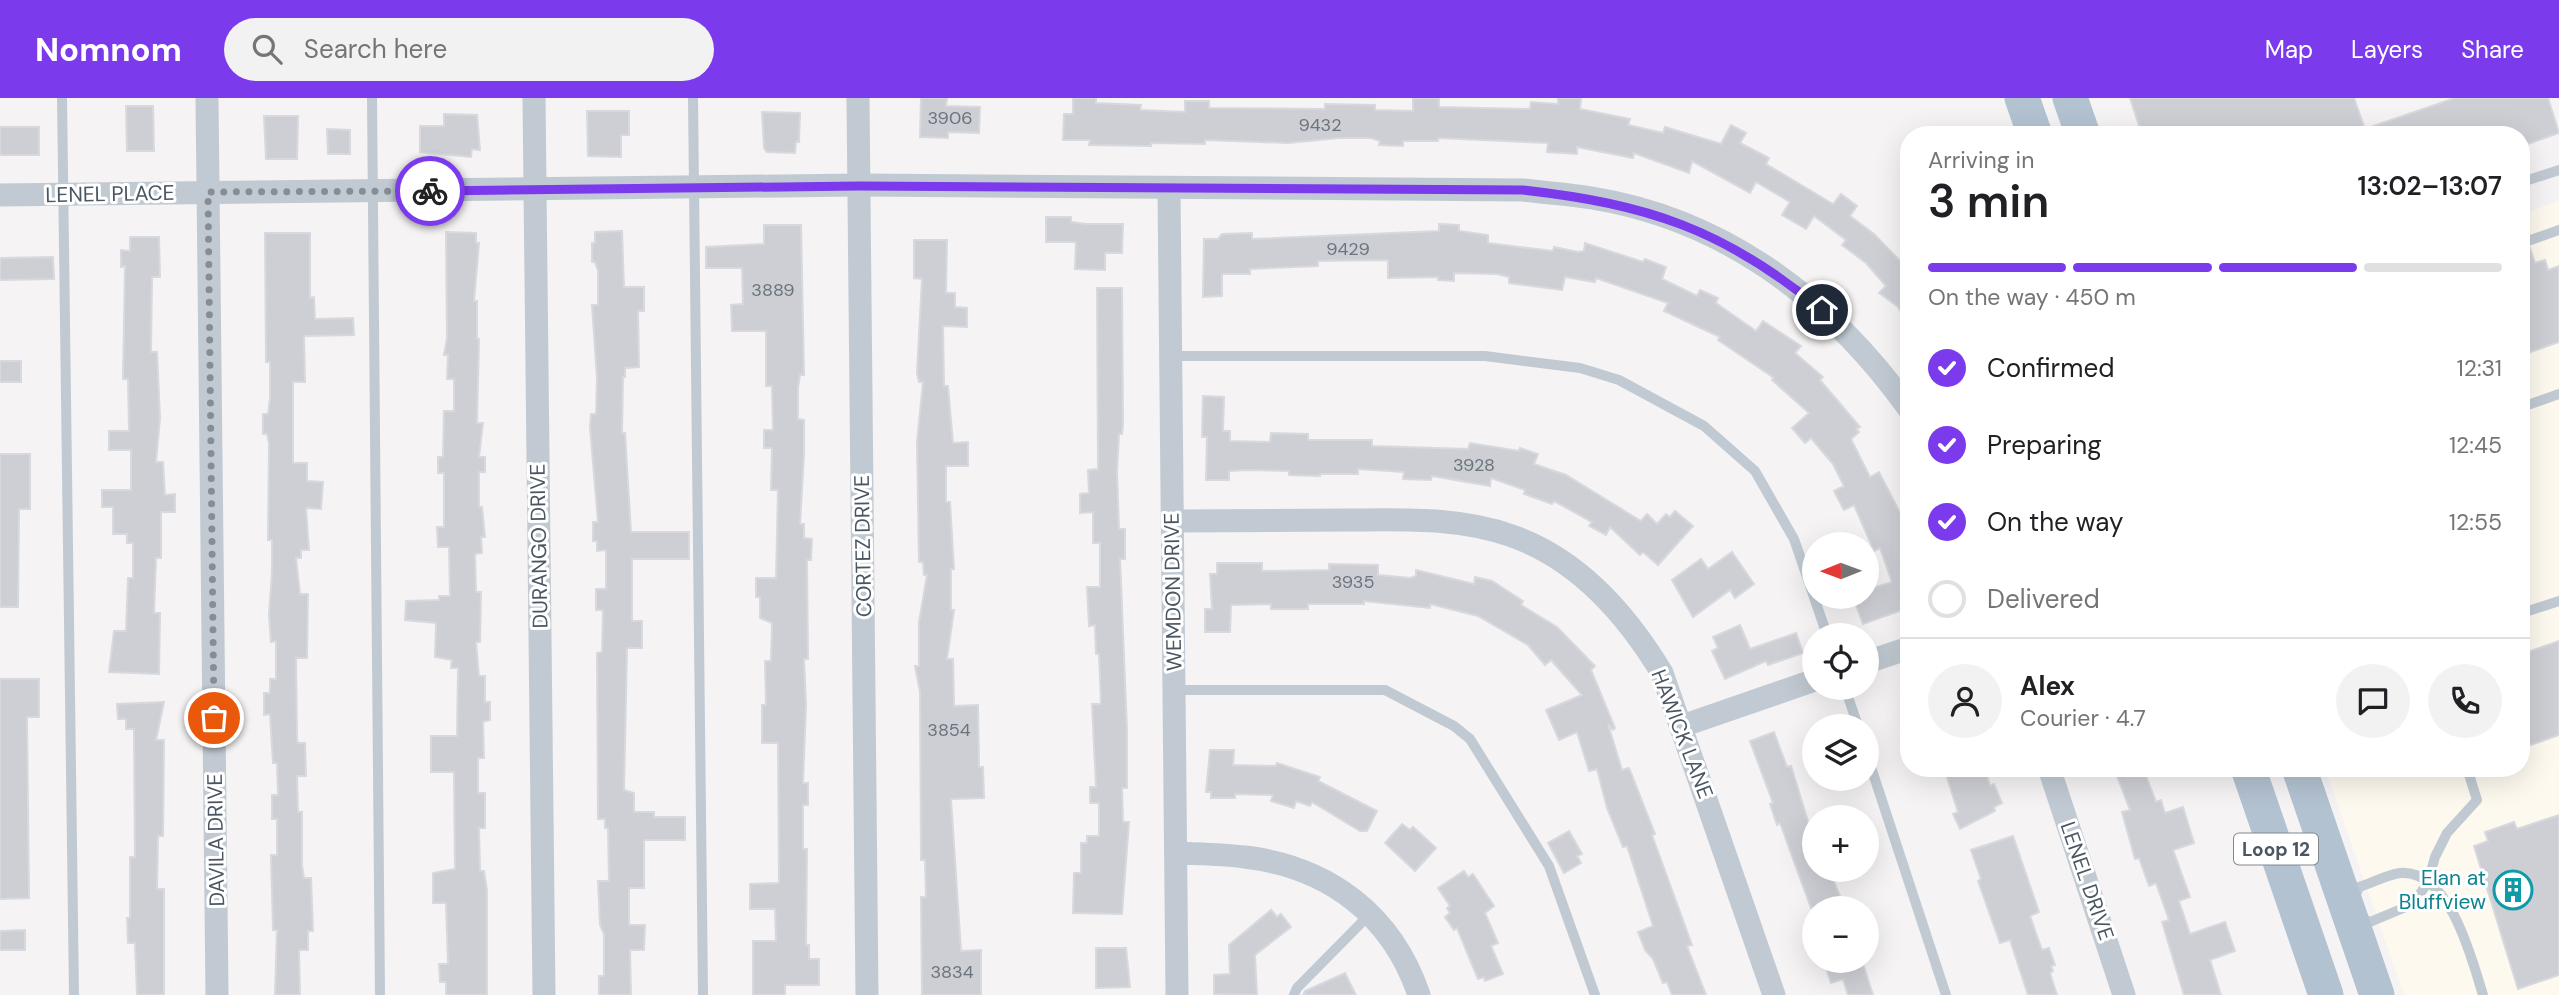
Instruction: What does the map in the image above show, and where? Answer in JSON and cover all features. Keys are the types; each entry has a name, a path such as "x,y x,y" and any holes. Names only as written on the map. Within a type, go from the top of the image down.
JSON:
{"main road":[{"path":"2022,98 2032,126"},
{"path":"2070,98 2080,126"},
{"name":"Loop 12","path":"2251,777 2326,995"},
{"name":"Loop 12","path":"2303,777 2377,995"},
{"path":"2304,930 2349,913"}],"street":[{"name":"DAVILA DRIVE","path":"207,98 217,995"},
{"name":"DURANGO DRIVE","path":"534,98 544,995"},
{"name":"CORTEZ DRIVE","path":"858,98 867,995"},
{"name":"LENEL PLACE","path":"0,195 859,186 1523,190 1594,198 1654,214 1710,235 1751,256 1839,323 1900,397"},
{"name":"WEMDON DRIVE","path":"1169,189 1177,995"},
{"name":"HAWICK LANE","path":"1173,521 1441,519 1513,536 1568,566 1617,607 1642,639 1662,673 1774,995"},
{"path":"1879,658 1900,651"},
{"path":"1682,726 1802,684"},
{"name":"LENEL DRIVE","path":"2052,777 2124,995"},
{"path":"1176,853 1247,857 1300,870 1344,892 1371,913 1393,938 1419,995"}],"lane":[{"path":"62,98 74,995"},
{"path":"372,98 380,995"},
{"path":"693,98 703,995"},
{"path":"2530,179 2559,170"},
{"path":"2530,240 2559,231"},
{"path":"1170,356 1485,356 1580,368 1619,380 1704,426 1755,471 1794,539 1823,623"},
{"path":"2530,404 2559,394"},
{"path":"2530,610 2559,601"},
{"path":"1174,690 1385,690 1454,726 1470,739 1549,866 1595,995"},
{"path":"2470,777 2477,800 2447,833 2428,882 2413,904 2370,922 2349,913 2359,887 2402,873 2428,882 2456,914 2483,995"},
{"path":"1879,791 1946,995"},
{"path":"1294,995 1297,988 1371,913"}],"shaded area":[{"path":"2559,201 2559,995 2404,995 2328,777 2530,777 2530,211"}],"building":[{"path":"921,98 947,98 946,106 980,107 979,133 948,132 948,138 920,137"},
{"path":"1073,98 1096,98 1096,103 1141,105 1140,110 1185,112 1185,101 1209,101 1209,108 1325,109 1325,104 1375,105 1375,110 1413,111 1413,98 1439,98 1439,107 1530,109 1531,102 1558,104 1558,98 1581,98 1580,109 1630,119 1628,125 1663,133 1665,127 1721,144 1731,125 1746,133 1740,143 1769,158 1766,164 1833,204 1841,194 1857,206 1850,216 1874,234 1900,261 1900,310 1879,293 1886,286 1866,263 1842,245 1846,240 1814,216 1806,229 1782,215 1790,202 1756,182 1750,193 1692,161 1689,173 1634,153 1633,158 1577,147 1577,154 1547,152 1548,143 1438,138 1438,141 1403,141 1403,146 1379,145 1380,141 1371,138 1288,143 1205,140 1205,144 1089,145 1090,140 1063,140 1064,114 1073,114"},
{"path":"2130,98 2354,98 2364,126 2139,126"},
{"path":"2455,98 2548,98 2559,133 2530,143 2530,126 2374,126"},
{"path":"126,106 153,106 154,151 127,151"},
{"path":"587,111 629,111 629,135 621,135 621,157 588,156"},
{"path":"762,112 800,113 799,142 796,142 795,153 767,152 764,148"},
{"path":"444,114 477,115 480,150 472,149 471,157 420,152 420,126 444,126"},
{"path":"264,116 298,116 297,159 266,159"},
{"path":"0,127 39,127 39,155 0,155"},
{"path":"327,129 350,130 350,154 328,154"},
{"path":"1046,217 1071,217 1071,222 1086,224 1123,224 1122,253 1105,253 1105,270 1075,269 1076,242 1046,242"},
{"path":"1439,224 1459,225 1459,231 1488,235 1488,243 1553,251 1554,247 1578,252 1584,251 1585,243 1666,267 1662,279 1697,296 1700,290 1718,298 1716,303 1756,331 1763,321 1801,346 1795,353 1823,377 1820,380 1860,427 1856,429 1859,432 1851,439 1870,477 1879,472 1900,513 1900,611 1863,623 1857,609 1880,609 1880,586 1892,582 1880,548 1880,532 1866,532 1854,505 1844,510 1834,491 1844,486 1833,464 1811,438 1805,443 1792,428 1809,413 1772,380 1774,378 1718,340 1720,337 1664,311 1668,303 1596,278 1595,282 1565,277 1562,290 1509,283 1509,277 1497,274 1454,273 1454,281 1438,280 1438,277 1388,278 1388,260 1318,261 1318,266 1250,269 1250,274 1222,274 1222,296 1203,297 1204,239 1218,239 1222,234 1252,233 1252,239 1439,231"},
{"path":"764,225 801,225 804,375 800,375 798,388 798,419 804,420 804,454 800,524 804,524 804,538 812,539 811,560 807,560 808,659 804,659 806,705 803,783 808,783 808,805 803,805 803,849 807,849 806,945 809,945 809,959 819,959 819,985 785,985 785,995 753,995 753,941 776,941 775,909 750,909 750,884 779,883 778,743 762,743 762,705 766,705 765,661 771,661 772,623 760,618 760,597 756,597 756,578 776,578 778,490 771,490 772,448 764,448 764,430 773,430 772,386 766,386 766,331 732,331 731,305 743,304 742,268 706,268 706,247 764,244"},
{"path":"622,231 624,287 644,287 644,311 638,311 639,367 625,368 623,377 622,433 625,433 631,532 689,532 689,559 632,559 632,621 642,621 642,648 627,648 624,790 634,793 634,812 654,812 654,817 685,817 685,840 644,840 644,888 629,888 629,925 645,925 644,950 630,950 631,995 599,995 599,976 604,976 604,934 600,925 598,881 609,881 608,828 605,828 605,819 598,819 597,653 602,652 603,610 596,610 596,589 606,589 606,550 597,551 597,541 593,541 593,522 598,522 590,427 591,414 596,414 597,378 592,305 598,305 598,271 595,262 592,262 592,243 595,243 595,232"},
{"path":"446,232 476,233 476,243 479,243 474,301 477,301 479,339 477,423 483,423 479,457 485,457 485,472 479,472 479,507 482,507 485,537 481,537 482,553 475,554 476,592 481,592 480,642 476,642 479,676 485,676 485,702 490,702 490,720 483,722 484,758 478,758 478,793 485,793 485,828 479,828 480,871 484,871 487,890 487,995 446,995 446,982 440,982 439,964 448,964 446,903 433,903 433,873 455,869 454,772 431,772 431,736 457,736 458,668 451,668 452,660 435,657 436,623 405,620 406,601 439,600 439,596 450,596 449,547 438,547 437,527 444,527 444,473 438,473 438,457 443,457 444,411 454,411 454,379 447,379 448,355 444,355 447,338"},
{"path":"265,233 310,233 310,298 314,297 315,319 353,318 354,335 304,336 305,382 293,382 293,463 307,463 307,481 323,482 321,509 306,508 309,550 301,550 301,558 296,558 300,594 308,594 307,658 296,658 297,739 298,743 305,743 306,776 297,776 298,812 302,812 302,866 304,878 311,878 313,931 308,931 308,950 299,950 300,995 275,995 277,930 273,930 271,855 277,855 277,819 272,819 272,795 278,795 277,763 273,763 270,714 264,715 264,693 270,693 270,679 276,679 276,641 271,642 269,615 272,540 268,540 269,444 267,434 263,434 263,414 268,414 270,399 270,362 266,362"},
{"path":"130,237 159,237 160,277 152,277 151,352 157,352 160,418 156,462 163,462 165,495 175,494 175,512 161,512 161,558 156,558 154,613 160,613 159,674 109,672 114,631 126,631 128,578 133,578 133,543 127,543 127,534 113,534 113,507 102,507 102,490 131,490 131,450 109,450 109,431 129,431 128,379 123,379 125,266 121,267 121,250 130,251"},
{"path":"914,240 947,240 946,293 955,293 955,307 967,308 967,327 943,326 944,386 948,386 953,443 968,442 968,466 946,466 946,502 950,502 954,569 951,569 951,610 954,610 947,659 953,659 954,706 978,705 979,767 983,767 984,798 951,799 961,951 981,950 981,995 922,995 921,897 926,897 925,860 921,860 920,692 915,666 919,666 919,622 927,575 924,575 923,562 919,562 917,442 923,382 919,382 917,373 922,279 914,278"},
{"path":"2530,248 2535,263 2545,260 2548,270 2559,266 2559,342 2530,352"},
{"path":"53,257 54,279 0,280 0,258"},
{"path":"1097,288 1122,288 1123,425 1122,434 1119,434 1117,472 1119,529 1125,529 1125,559 1120,559 1127,788 1122,788 1123,822 1129,822 1122,914 1073,913 1074,873 1081,873 1081,843 1087,843 1087,836 1099,836 1099,803 1090,803 1090,787 1096,787 1092,704 1101,704 1099,654 1096,654 1095,625 1089,626 1087,587 1100,587 1100,543 1093,543 1093,512 1080,513 1080,494 1089,493 1088,470 1098,469"},
{"path":"0,361 21,361 21,382 0,382"},
{"path":"1203,396 1224,397 1223,431 1230,431 1230,441 1270,442 1271,433 1308,434 1308,440 1372,440 1372,446 1468,449 1470,443 1519,451 1520,448 1538,454 1534,464 1566,475 1641,521 1647,514 1657,524 1666,514 1670,517 1675,511 1693,526 1658,565 1643,552 1640,555 1610,527 1606,535 1589,526 1592,522 1554,501 1552,504 1524,494 1525,490 1491,478 1490,486 1432,476 1431,480 1403,479 1404,472 1358,469 1358,474 1320,476 1289,475 1289,471 1229,471 1229,480 1206,480 1207,437 1202,437"},
{"path":"0,454 30,454 30,509 19,509 18,607 0,607"},
{"path":"1732,552 1754,584 1735,598 1730,590 1693,617 1672,580 1701,559 1708,569"},
{"path":"1217,563 1262,563 1262,571 1329,570 1329,564 1378,565 1378,575 1410,578 1416,576 1416,570 1474,584 1475,577 1492,581 1523,601 1521,605 1557,627 1595,666 1591,670 1615,728 1613,730 1608,724 1622,770 1629,768 1655,834 1652,835 1692,945 1687,946 1706,995 1672,995 1667,982 1663,983 1653,959 1645,950 1638,932 1653,926 1627,846 1623,847 1607,808 1597,769 1589,771 1577,732 1559,740 1546,710 1582,695 1551,660 1545,665 1528,645 1478,616 1430,604 1430,608 1364,601 1364,604 1308,604 1308,609 1271,609 1271,604 1231,605 1230,632 1205,632 1205,609 1212,609 1210,574 1217,574"},
{"path":"1740,625 1750,649 1796,633 1802,653 1768,665 1766,661 1725,679 1712,651 1718,648 1713,637"},
{"path":"2559,641 2559,735 2530,745 2530,651"},
{"path":"0,679 39,679 39,717 27,717 29,898 0,899"},
{"path":"164,702 156,740 164,740 163,836 158,836 157,889 164,889 164,995 137,995 135,943 128,943 127,918 130,918 130,857 135,857 134,729 126,729 126,719 118,719 117,704"},
{"path":"1774,732 1787,767 1791,766 1803,805 1802,882 1834,882 1840,896 1807,896 1780,823 1777,825 1770,804 1773,803 1750,741"},
{"path":"1210,750 1234,750 1233,765 1276,766 1277,763 1320,777 1318,781 1377,811 1367,831 1360,831 1312,802 1310,806 1296,801 1294,808 1271,801 1273,795 1235,794 1235,798 1211,798 1211,792 1206,792"},
{"path":"1947,777 1988,777 1990,786 1994,784 2002,803 1994,807 1995,811 1960,829 1953,814 1958,812"},
{"path":"2117,777 2146,777 2156,802 2161,800 2165,813 2183,807 2194,843 2173,850 2190,897 2179,901 2190,934 2225,922 2235,951 2210,960 2221,995 2184,995 2162,922 2169,920 2156,883 2149,886 2139,858 2135,859 2122,812 2130,810"},
{"name":"Elan at Bluffview","path":"2559,815 2559,975 2518,989 2474,846 2488,841 2485,832 2514,822 2517,829"},
{"path":"1402,824 1410,830 1413,827 1436,848 1415,871 1385,843"},
{"path":"1569,831 1582,854 1577,856 1581,863 1564,873 1548,843"},
{"path":"2013,836 2039,912 2030,916 2042,950 2049,948 2055,965 2051,966 2053,971 2050,973 2057,995 2028,995 2010,940 2000,943 1978,881 1981,879 1971,850"},
{"path":"1464,871 1468,877 1473,874 1494,906 1485,913 1498,943 1491,946 1503,974 1485,981 1484,977 1478,979 1457,928 1454,930 1445,917 1450,913 1447,908 1450,906 1438,888"},
{"path":"1271,910 1277,917 1281,914 1291,927 1255,955 1257,995 1214,994 1214,975 1230,974 1229,945"},
{"path":"25,930 25,950 0,950 0,931"},
{"path":"1096,948 1126,948 1130,987 1096,988"},
{"path":"1345,973 1356,995 1303,995 1305,991"},
{"path":"1828,973 1866,973 1873,995 1848,995 1843,979 1831,983"}],"way so far":[{"path":"214,718 208,192 430,191"}],"place":[{"name":"Elan at Bluffview","path":"2513,890"}],"route":[{"path":"430,191 859,186 1523,190 1594,198 1654,214 1710,235 1751,256 1822,310"}]}
